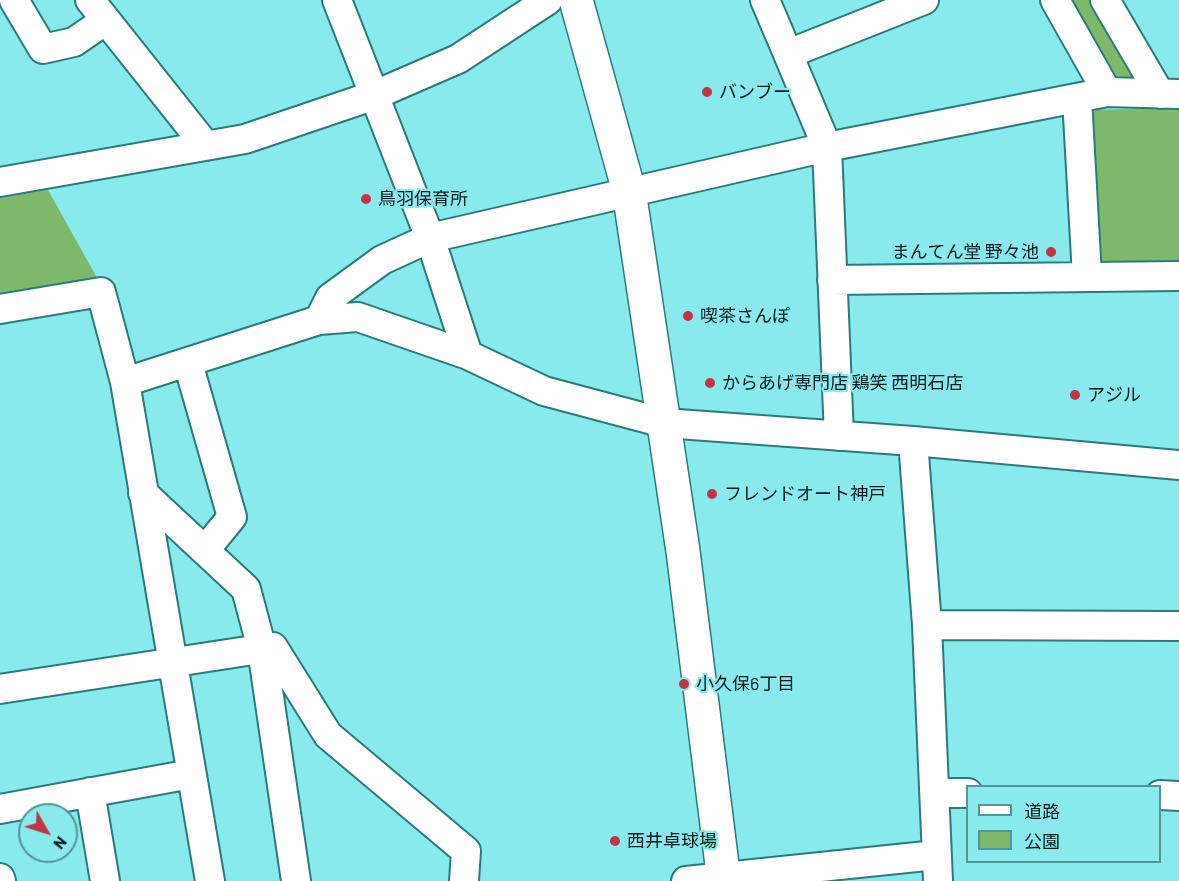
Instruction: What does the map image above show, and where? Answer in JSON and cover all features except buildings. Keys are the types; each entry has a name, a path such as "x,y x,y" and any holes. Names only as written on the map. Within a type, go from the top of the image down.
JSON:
{"street":[{"path":"14,0 43,48 74,42 98,10 206,146"},
{"path":"337,0 430,238 468,355"},
{"path":"0,182 245,139 375,95 458,59 548,0"},
{"path":"576,0 628,191 683,551 723,879"},
{"path":"765,0 826,147 838,436"},
{"path":"788,54 924,0"},
{"path":"1055,0 1107,92"},
{"path":"1105,0 1169,94"},
{"path":"319,320 330,298 382,260 430,238 826,147 1107,92 1169,94"},
{"path":"1077,98 1086,276"},
{"path":"832,280 1179,276"},
{"path":"0,309 101,292 124,382 210,881"},
{"path":"124,382 319,320 358,317 468,355 544,391 664,423 913,441 1179,465"},
{"path":"188,363 232,517 204,550"},
{"path":"686,881 937,868 927,625 913,441"},
{"path":"143,493 246,589 262,649 296,881"},
{"path":"927,625 1179,626"},
{"path":"0,689 273,647 328,735 466,851 464,881"},
{"path":"0,809 191,774"},
{"path":"90,792 105,881"},
{"path":"935,792 966,793"},
{"path":"1161,795 1179,796"}],"green space":[{"path":"1067,0 1097,0 1144,83 1113,81"},
{"path":"1179,108 1179,269 1094,269 1086,110"},
{"path":"48,190 101,285 0,303 0,198"}],"place":[{"name":"バンブー","path":"707,92"},
{"name":"鳥羽保育所","path":"366,199"},
{"name":"まんてん堂 野々池","path":"1051,252"},
{"name":"喫茶さんぽ","path":"688,316"},
{"name":"からあげ専門店 鶏笑 西明石店","path":"710,383"},
{"name":"アジル","path":"1075,395"},
{"name":"フレンドオート神戸","path":"712,494"},
{"name":"小久保6丁目","path":"684,684"},
{"name":"西井卓球場","path":"615,841"}]}
